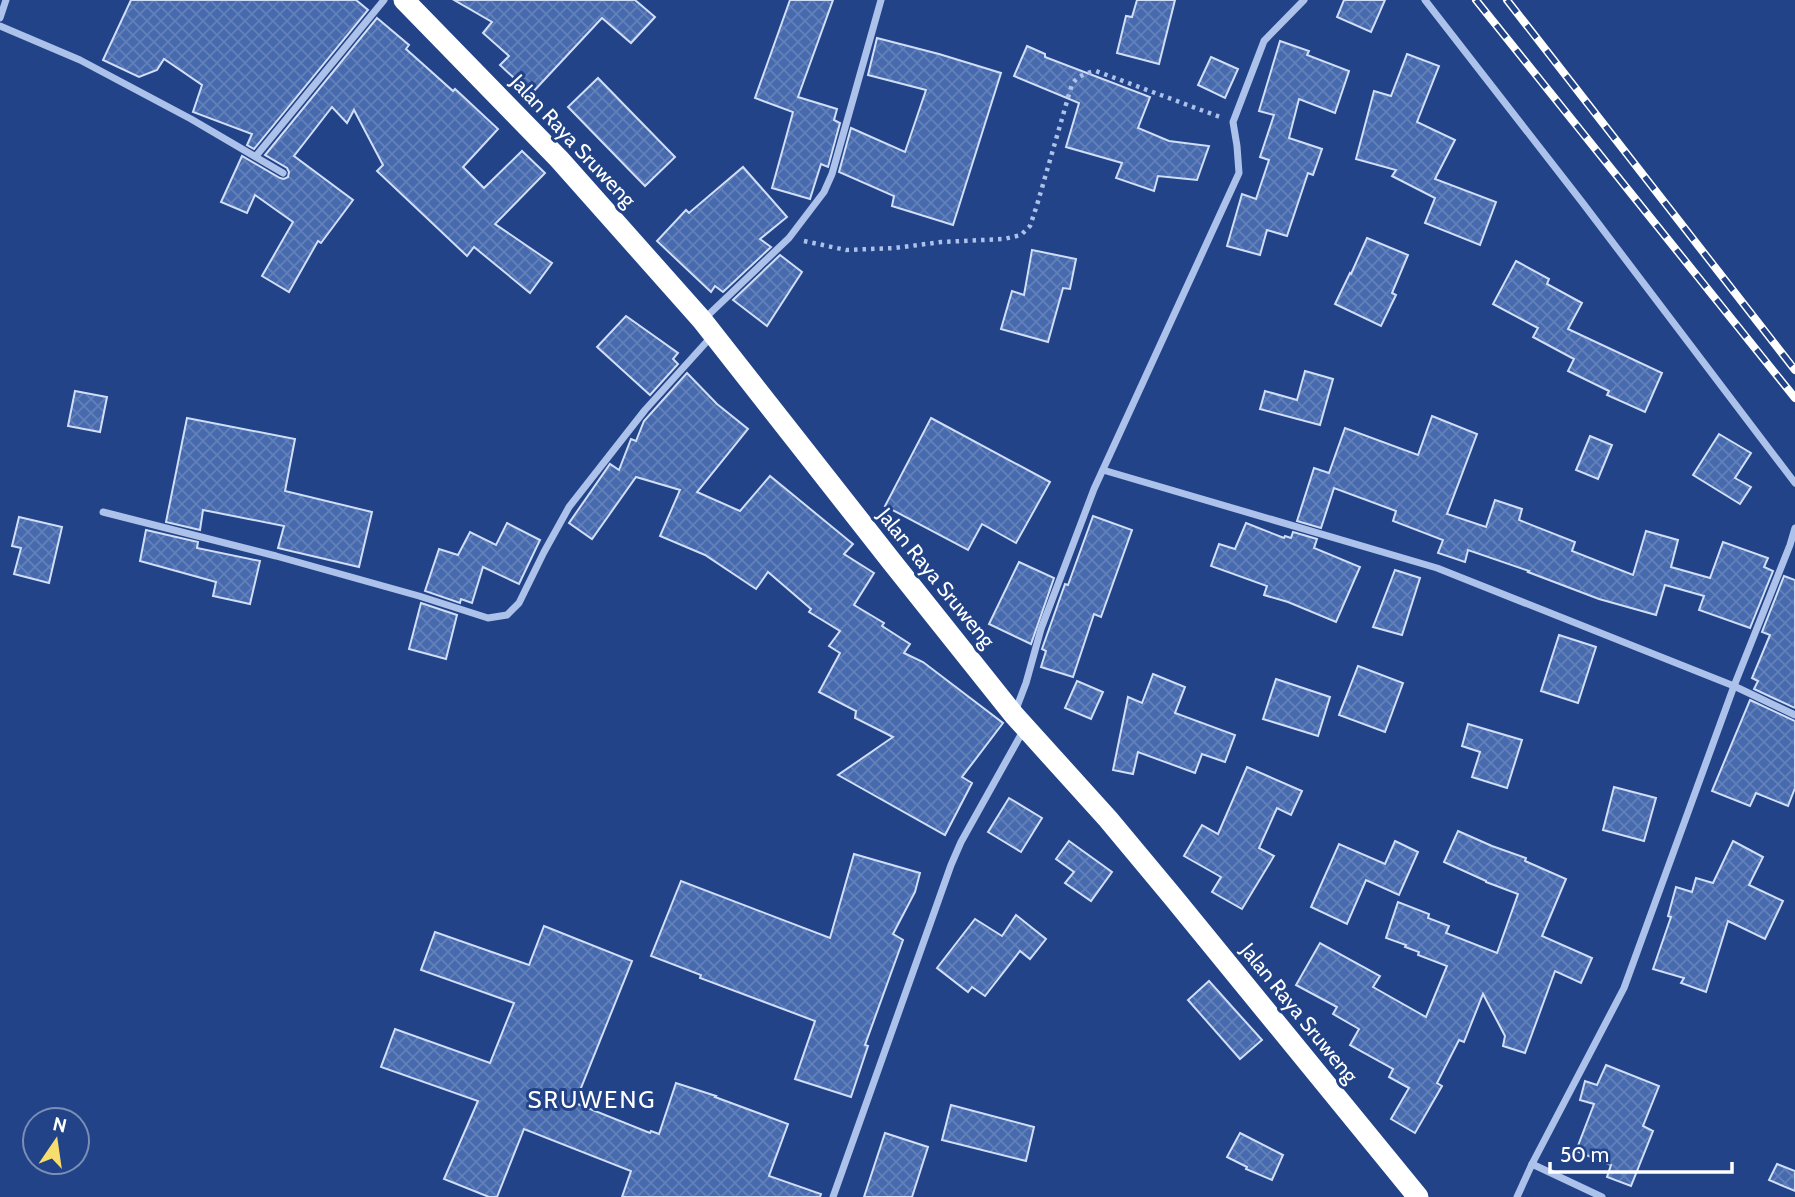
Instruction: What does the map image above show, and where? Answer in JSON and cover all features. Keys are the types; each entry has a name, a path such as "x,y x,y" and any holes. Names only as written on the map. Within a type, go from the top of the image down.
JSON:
{"highway":[{"name":"Jalan Raya Sruweng","path":"404,0 559,159 708,327 1020,721 1108,819 1418,1197"}],"street":[{"path":"0,18 6,0"},
{"path":"256,156 384,0"},
{"path":"103,512 276,556 488,618 507,615 519,603 569,507 708,327 789,238 824,192 832,174 881,0"},
{"path":"833,1197 951,865 1020,721 1026,683 1041,629 1079,526 1239,173 1233,122 1264,41 1304,0"},
{"path":"1425,0 1795,482"},
{"path":"0,26 80,60 283,173"},
{"path":"1103,470 1437,568 1734,686 1795,715"},
{"path":"1517,1197 1624,988 1734,686 1795,528"},
{"path":"1532,1164 1602,1197"}],"path":[{"path":"789,238 846,250 1004,239 1021,235 1030,226 1072,84 1086,72 1105,74 1233,122"}],"building":[{"path":"131,0 356,0 368,10 254,149 247,145 252,134 193,112 202,85 164,59 157,70 139,77 103,60"},
{"path":"454,0 635,0 655,17 631,43 602,18 531,94 500,65 509,56 483,33 492,22"},
{"path":"790,0 833,0 798,97 837,109 834,120 840,123 828,167 821,164 810,199 772,188 793,112 755,98"},
{"path":"1137,0 1175,0 1159,64 1117,53 1126,16 1132,17"},
{"path":"1344,0 1385,0 1371,32 1337,17"},
{"path":"377,18 409,45 406,49 498,129 463,167 484,188 522,151 545,173 495,224 552,263 530,293 474,247 467,256 377,171 383,165 354,110 347,123 332,107 294,156 353,200 321,243 318,241 289,292 262,276 293,222 255,195 247,213 221,202 242,156 280,178 288,177 287,168 265,155"},
{"path":"877,38 1001,73 953,225 892,206 894,196 839,172 851,128 905,152 926,90 868,75"},
{"path":"1280,41 1309,51 1307,55 1349,71 1335,113 1299,99 1289,138 1322,149 1313,175 1308,173 1287,236 1267,230 1260,255 1227,246 1242,194 1256,199 1269,160 1260,157 1274,115 1259,111"},
{"path":"1027,46 1045,54 1045,57 1150,97 1138,128 1169,141 1209,146 1197,180 1158,176 1154,191 1116,178 1122,163 1066,147 1079,103 1014,76"},
{"path":"1407,54 1439,66 1417,122 1455,140 1435,179 1496,202 1480,245 1425,223 1435,198 1392,176 1396,170 1356,159 1374,91 1391,96"},
{"path":"1211,57 1238,69 1225,98 1198,85"},
{"path":"598,78 675,157 645,186 568,107"},
{"path":"743,167 787,217 760,239 771,247 723,292 715,286 711,292 657,241 686,210 689,213"},
{"path":"1367,238 1408,255 1392,293 1396,295 1381,326 1335,304"},
{"path":"1032,250 1076,259 1070,289 1063,288 1048,342 1001,329 1012,291 1024,295"},
{"path":"780,255 802,272 767,326 733,300"},
{"path":"1516,261 1549,279 1547,284 1582,303 1568,329 1662,373 1645,412 1607,395 1609,391 1568,371 1574,359 1533,337 1538,328 1493,304"},
{"path":"626,316 678,353 673,359 678,364 650,395 597,347"},
{"path":"1305,371 1333,379 1320,425 1260,409 1265,391 1297,400"},
{"path":"687,373 717,404 748,429 697,492 740,511 770,476 853,544 844,554 874,573 854,605 884,623 882,626 910,644 904,653 923,662 1003,723 962,777 972,783 945,835 838,775 893,737 855,718 856,711 819,692 840,653 829,646 840,631 809,612 811,609 768,572 756,589 705,555 660,536 680,490 636,477 592,539 569,523 610,464 619,470 631,439 636,441 644,421"},
{"path":"75,391 107,397 100,432 68,426"},
{"path":"1432,416 1477,434 1447,514 1486,527 1495,500 1522,509 1519,520 1575,542 1572,551 1633,575 1646,531 1678,540 1671,567 1710,578 1723,542 1768,558 1764,567 1773,571 1750,628 1699,610 1704,596 1665,585 1656,615 1599,599 1468,550 1465,562 1438,553 1443,540 1393,521 1396,511 1334,488 1321,528 1297,521 1314,468 1329,473 1345,428 1418,455"},
{"path":"187,418 295,439 285,491 372,512 359,567 278,548 284,526 203,510 200,530 166,522"},
{"path":"931,418 1050,482 1016,543 982,524 968,550 885,506"},
{"path":"1719,434 1751,453 1735,478 1751,487 1740,504 1693,475"},
{"path":"1590,436 1612,445 1598,479 1576,470"},
{"path":"1093,516 1132,530 1101,617 1094,614 1073,677 1041,667 1046,651 1042,649"},
{"path":"19,517 62,527 49,583 14,574 21,548 12,546"},
{"path":"507,523 540,540 519,584 483,567 472,603 461,599 460,603 425,591 439,549 458,555 470,532 496,545"},
{"path":"1246,523 1284,538 1291,538 1293,532 1317,539 1314,548 1360,567 1336,622 1264,595 1267,586 1211,566 1219,544 1235,549"},
{"path":"146,530 198,542 197,548 260,561 250,604 213,596 216,582 140,561"},
{"path":"1019,562 1054,578 1031,644 989,624"},
{"path":"1395,570 1420,578 1402,635 1373,627"},
{"path":"1784,576 1795,580 1795,708 1754,689 1758,681 1752,678 1770,635 1762,632"},
{"path":"421,603 457,615 446,659 409,649"},
{"path":"1559,635 1596,647 1578,703 1541,691"},
{"path":"1358,666 1403,683 1385,732 1339,715"},
{"path":"1153,674 1185,687 1175,713 1235,735 1225,762 1202,754 1195,773 1138,752 1133,774 1113,770 1128,697 1142,703"},
{"path":"1276,679 1330,697 1318,736 1263,719"},
{"path":"1077,681 1103,692 1091,719 1065,708"},
{"path":"1750,700 1795,721 1795,788 1788,806 1756,793 1750,806 1712,791"},
{"path":"1468,724 1522,740 1507,788 1472,777 1480,752 1462,746"},
{"path":"1247,767 1302,791 1291,815 1277,808 1259,848 1274,856 1242,909 1212,892 1221,877 1184,856 1202,825 1218,834"},
{"path":"1614,787 1656,798 1644,841 1603,830"},
{"path":"1009,798 1042,818 1021,852 988,832"},
{"path":"1458,831 1526,858 1525,861 1566,879 1542,936 1592,958 1581,983 1555,971 1525,1053 1503,1046 1505,1036 1483,994 1464,1042 1459,1040 1437,1083 1442,1086 1415,1133 1391,1119 1409,1088 1389,1077 1393,1069 1350,1045 1359,1029 1333,1014 1337,1007 1296,985 1320,943 1380,976 1373,987 1426,1017 1447,966 1418,955 1419,952 1405,947 1406,945 1386,938 1398,902 1429,914 1428,918 1449,926 1446,933 1497,953 1518,894 1444,862"},
{"path":"1069,841 1112,872 1091,901 1065,883 1074,872 1056,859"},
{"path":"1395,841 1418,852 1399,895 1366,880 1347,924 1311,907 1339,844 1385,864"},
{"path":"1733,841 1763,857 1749,885 1783,901 1765,939 1728,921 1706,992 1681,983 1684,978 1653,969 1671,917 1668,916 1676,887 1692,892 1696,878 1713,883"},
{"path":"854,854 920,873 915,892 893,934 903,940 865,1045 868,1046 851,1097 795,1079 815,1021 700,978 701,975 651,956 681,881 830,938"},
{"path":"1016,915 1046,939 1030,959 1020,951 985,996 972,987 968,992 937,968 975,919 1002,936"},
{"path":"544,926 632,961 575,1103 650,1133 659,1134 676,1083 716,1096 788,1124 769,1176 821,1194 820,1197 622,1197 631,1171 524,1129 497,1197 489,1197 444,1179 478,1101 381,1067 395,1029 490,1063 514,1003 421,970 435,932 529,965"},
{"path":"1209,981 1262,1040 1240,1059 1188,1000"},
{"path":"1606,1065 1659,1086 1643,1126 1653,1131 1631,1186 1607,1177 1611,1165 1576,1151 1594,1104 1580,1100 1585,1081 1597,1085"},
{"path":"951,1105 1034,1127 1026,1161 942,1140"},
{"path":"885,1133 928,1147 912,1197 864,1197"},
{"path":"1240,1133 1283,1155 1272,1180 1227,1157"},
{"path":"1777,1164 1795,1171 1795,1191 1769,1180"}],"railway":[{"path":"1476,0 1795,398"},
{"path":"1507,0 1795,370"}],"district":[{"name":"SRUWENG","path":"592,1100"}]}
